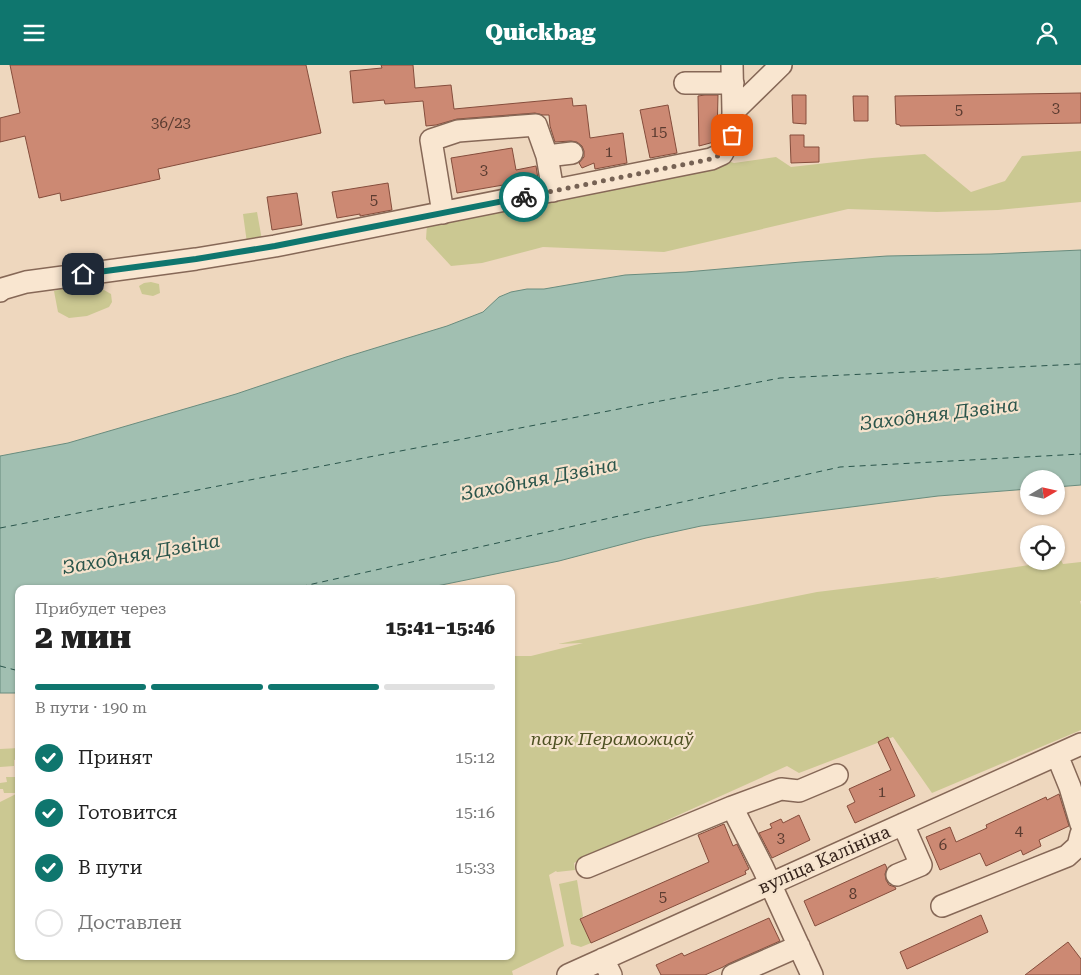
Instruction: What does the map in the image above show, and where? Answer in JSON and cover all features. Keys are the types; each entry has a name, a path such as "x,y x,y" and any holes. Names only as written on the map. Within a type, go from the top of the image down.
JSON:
{"street":[{"path":"733,112 781,65"},
{"path":"1,289 26,282 196,259 314,231 443,213 711,159 722,154 732,135 732,74 685,83"},
{"path":"443,213 431,140 458,131 536,125 547,156 553,191"},
{"path":"547,156 572,153"},
{"name":"вуліца Калініна","path":"568,975 607,967 770,884 1081,744"},
{"path":"1056,755 1070,787 1081,824"},
{"path":"587,867 732,807 781,789 799,791 838,775"},
{"path":"732,807 812,975"},
{"path":"897,875 921,865 903,824"},
{"path":"942,906 1067,856 1078,846 1081,834"},
{"path":"741,973 799,946"}],"green space":[{"path":"1081,151 1081,202 998,210 937,212 848,209 664,252 543,247 482,263 451,266 426,239 427,224 722,159 734,163 776,157 791,167 925,154 971,192 1005,181 1022,156"},
{"path":"257,212 262,240 247,243 243,214"},
{"path":"151,282 159,284 160,293 153,296 142,294 139,286"},
{"path":"70,286 77,288 97,286 111,294 112,302 109,307 87,316 69,318 58,312 54,291"},
{"name":"парк Пераможцаў","path":"1081,562 1081,730 932,793 893,737 799,773 787,766 629,838 629,841 622,842 574,863 575,870 556,871 549,875 564,946 512,971 513,975 0,975 0,802 15,794 15,960 515,960 515,656 531,656 583,643 558,644 817,592 940,577 935,579 1020,566 1020,570 1065,570 1065,564"},
{"path":"15,748 14,766 0,767 0,749"},
{"name":"парк Пераможцаў","path":"6,777 15,777 15,793 4,793 3,789 0,789 0,783 7,782"},
{"path":"577,880 583,916 580,919 591,943 581,947 571,944 559,884"}],"water":[{"name":"Заходняя Дзвіна","path":"1081,250 1081,485 1065,486 1065,470 1020,470 1020,490 938,496 701,526 646,538 559,561 442,585 15,585 15,693 0,693 0,456 68,443 236,394 447,326 483,312 499,297 511,292 527,289 544,289 625,275 887,256"}],"building":[{"path":"10,65 306,65 321,133 158,169 160,179 61,201 60,193 39,198 25,136 0,142 0,118 20,113"},
{"path":"381,65 413,65 415,88 451,85 454,109 572,98 573,106 586,105 590,138 623,133 627,163 595,169 594,163 582,168 579,163 584,157 582,146 577,142 571,141 555,142 549,115 535,113 457,119 426,126 423,101 385,104 384,100 353,103 350,71 382,68"},
{"path":"1081,93 1081,123 900,126 896,124 895,96"},
{"path":"718,95 717,136 714,142 699,146 698,96"},
{"path":"792,95 806,95 806,124 793,123"},
{"path":"853,96 868,96 868,121 854,121"},
{"path":"668,105 677,153 650,158 640,110"},
{"path":"790,135 804,135 804,147 819,147 819,162 791,163"},
{"path":"512,148 516,170 536,166 538,179 457,193 451,158"},
{"path":"388,183 392,210 337,218 332,192"},
{"path":"297,193 302,225 272,230 267,197"},
{"path":"888,737 915,796 855,823 847,806 855,802 849,789 891,770 878,742"},
{"path":"1059,794 1069,826 1039,840 1041,846 1023,855 1021,850 986,866 980,853 940,870 926,837 950,827 956,842 987,828 986,825 1046,797 1047,800"},
{"path":"799,815 810,840 772,858 759,833 772,828 770,824 781,819 783,823"},
{"path":"724,824 733,846 737,844 749,869 745,871 746,874 591,943 580,919 709,862 698,835"},
{"path":"885,864 887,868 886,880 889,885 896,889 815,926 804,901"},
{"path":"981,915 988,932 907,969 900,952"},
{"path":"769,918 780,941 705,975 661,975 656,965 682,953 684,956"},
{"path":"1068,942 1081,959 1081,975 1025,975"}],"ferry route":[{"path":"0,528 780,378 1081,364"},
{"path":"308,585 840,467 1081,454"},
{"path":"0,666 15,670"}],"way so far":[{"path":"524,197 711,159 722,154 732,135"}],"route":[{"path":"83,274 275,246 524,197"}]}
